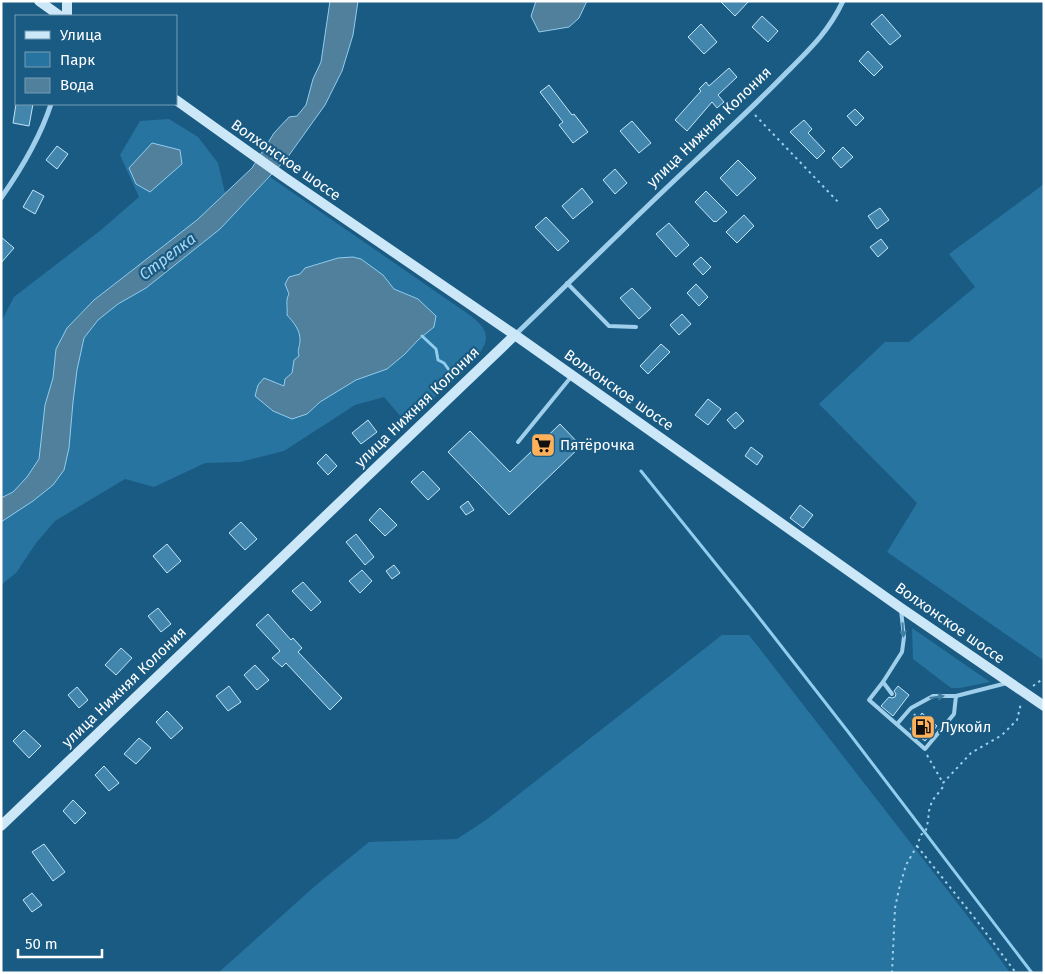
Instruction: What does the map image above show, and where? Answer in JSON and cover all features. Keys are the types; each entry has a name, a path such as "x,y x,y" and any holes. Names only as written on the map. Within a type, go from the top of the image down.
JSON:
{"main road":[{"path":"39,1 59,15"},
{"path":"66,1 67,15"},
{"name":"Волхонское шоссе","path":"178,101 284,177 515,335 901,608 1044,706"},
{"name":"улица Нижняя Колония","path":"1,826 515,335"}],"street":[{"name":"улица Нижняя Колония","path":"515,335 750,109 822,35 843,1"},
{"path":"1,198 37,140 51,105"}],"lane":[{"path":"567,283 609,326 636,327"},
{"path":"518,442 572,375"},
{"path":"901,608 904,637 902,652 869,700 925,749 954,714 956,696"},
{"path":"883,682 892,694"},
{"path":"897,724 910,708 933,696 956,696 1009,683"}],"path":[{"path":"750,109 840,204"},
{"path":"892,973 897,898 904,870 921,835 926,830 932,801 943,787 943,784 971,753 1002,735 1017,720 1024,692"},
{"path":"927,757 943,784"},
{"path":"917,846 1016,973"}],"green space":[{"path":"169,119 198,137 218,163 225,193 197,220 94,300 67,328 56,349 53,378 45,405 39,459 27,477 13,492 1,498 1,322 14,297 101,230 139,197 120,155 140,121"},
{"path":"270,177 471,316 485,331 484,346 471,364 452,383 423,406 402,418 384,397 355,405 284,451 240,462 205,463 154,487 125,479 55,521 36,543 16,573 1,585 1,522 69,448 77,370 84,338 98,320 118,304 146,288 220,229","holes":["338,258 383,275 394,289 418,299 434,327 387,369 356,380 338,390 320,402 307,414 275,381 284,386 285,379 292,373 294,360 299,356 299,332 287,315 289,294 305,268"]},
{"path":"1044,184 1043,660 887,552 917,503 819,404 885,342 909,342 975,287 949,254"},
{"path":"912,628 990,682 951,688 913,659"},
{"path":"722,635 749,635 1010,973 218,973 315,886 369,842 457,839 486,820"}],"water":[{"name":"Стрелка","path":"330,1 358,1 353,35 342,71 325,105 287,158 220,229 146,288 118,304 98,320 84,338 77,370 69,448 64,470 53,485 1,522 1,498 13,492 27,477 39,459 45,405 53,378 56,349 67,328 94,300 197,220 252,168 274,133 289,117 297,116 306,105 313,79 321,62"},
{"path":"536,1 587,1 579,18 569,27 539,32 531,16"},
{"path":"152,143 180,150 182,164 150,192 136,184 129,168"},
{"path":"353,257 361,259 383,275 394,289 418,299 436,316 434,327 387,369 356,380 320,402 307,414 292,419 273,411 255,396 258,385 264,378 284,386 285,379 292,373 294,360 299,356 300,336 296,326 287,315 289,294 285,284 289,277 300,274 305,268 338,258"}],"building":[{"path":"720,1 749,1 735,16"},
{"path":"882,14 901,36 890,45 871,24"},
{"path":"762,16 778,31 768,42 752,27"},
{"path":"701,24 717,42 704,54 688,37"},
{"path":"868,51 883,67 874,76 859,61"},
{"path":"729,68 737,77 718,95 724,102 717,108 712,102 687,131 675,120 701,91 699,89 706,82 709,86"},
{"path":"549,85 588,132 573,143 559,125 563,122 540,92"},
{"path":"16,105 33,105 29,126 13,123"},
{"path":"855,109 864,118 856,126 847,116"},
{"path":"804,120 812,129 808,133 825,151 817,159 790,132"},
{"path":"632,121 651,143 639,153 620,131"},
{"path":"57,146 68,154 57,169 46,160"},
{"path":"843,147 853,157 841,168 832,158"},
{"path":"738,160 756,178 737,196 720,178"},
{"path":"615,169 627,183 615,194 603,180"},
{"path":"582,188 593,202 573,219 562,206"},
{"path":"33,190 44,196 35,214 23,207"},
{"path":"706,191 727,212 716,222 695,202"},
{"path":"880,208 889,220 877,229 868,216"},
{"path":"744,215 754,226 737,243 726,232"},
{"path":"546,217 569,241 558,251 535,227"},
{"path":"669,223 689,245 676,257 656,234"},
{"path":"1,237 14,248 1,263"},
{"path":"881,239 888,248 878,257 870,247"},
{"path":"701,257 711,267 703,275 693,264"},
{"path":"696,284 708,297 699,306 687,293"},
{"path":"632,288 651,308 639,319 620,298"},
{"path":"682,314 691,324 679,335 670,325"},
{"path":"661,344 670,352 648,374 640,366"},
{"path":"708,399 721,409 708,425 695,415"},
{"path":"736,412 744,421 735,429 727,420"},
{"path":"368,420 377,432 361,444 352,433"},
{"path":"560,424 581,446 509,515 448,452 470,431 510,472"},
{"path":"751,447 763,456 757,465 745,456"},
{"path":"326,454 337,466 328,475 317,463"},
{"path":"423,471 440,489 428,500 411,482"},
{"path":"468,501 474,510 466,515 460,507"},
{"path":"800,505 813,515 803,528 790,518"},
{"path":"380,508 397,525 385,536 369,520"},
{"path":"241,522 257,539 245,550 229,533"},
{"path":"356,534 374,557 365,565 346,542"},
{"path":"167,544 181,561 167,573 153,556"},
{"path":"394,565 400,573 392,579 386,571"},
{"path":"362,570 372,581 360,593 349,581"},
{"path":"303,582 321,602 311,611 292,591"},
{"path":"158,608 171,624 161,632 148,616"},
{"path":"268,614 291,640 293,638 302,648 298,652 342,698 330,710 286,663 282,667 272,658 280,651 256,625"},
{"path":"121,648 132,658 116,675 105,665"},
{"path":"255,665 269,680 257,690 244,675"},
{"path":"229,686 241,702 228,711 216,696"},
{"path":"898,686 909,695 893,716 881,706 889,697 895,697 894,691"},
{"path":"77,687 88,700 79,708 68,695"},
{"path":"167,711 183,728 171,739 156,722"},
{"name":"Лукойл","path":"922,713 937,726 925,741 910,729"},
{"path":"24,730 41,746 29,758 13,741"},
{"path":"139,738 151,748 136,764 124,754"},
{"path":"104,766 119,783 109,791 95,775"},
{"path":"73,800 86,813 75,824 63,811"},
{"path":"44,844 65,872 53,881 32,852"},
{"path":"32,893 42,905 32,912 23,900"}],"waterway":[{"path":"422,336 436,349 438,360 444,363 454,377"},
{"path":"641,471 849,733 1032,973"}],"place":[{"name":"Пятёрочка","path":"543,445"},
{"name":"Лукойл","path":"923,727"}]}
